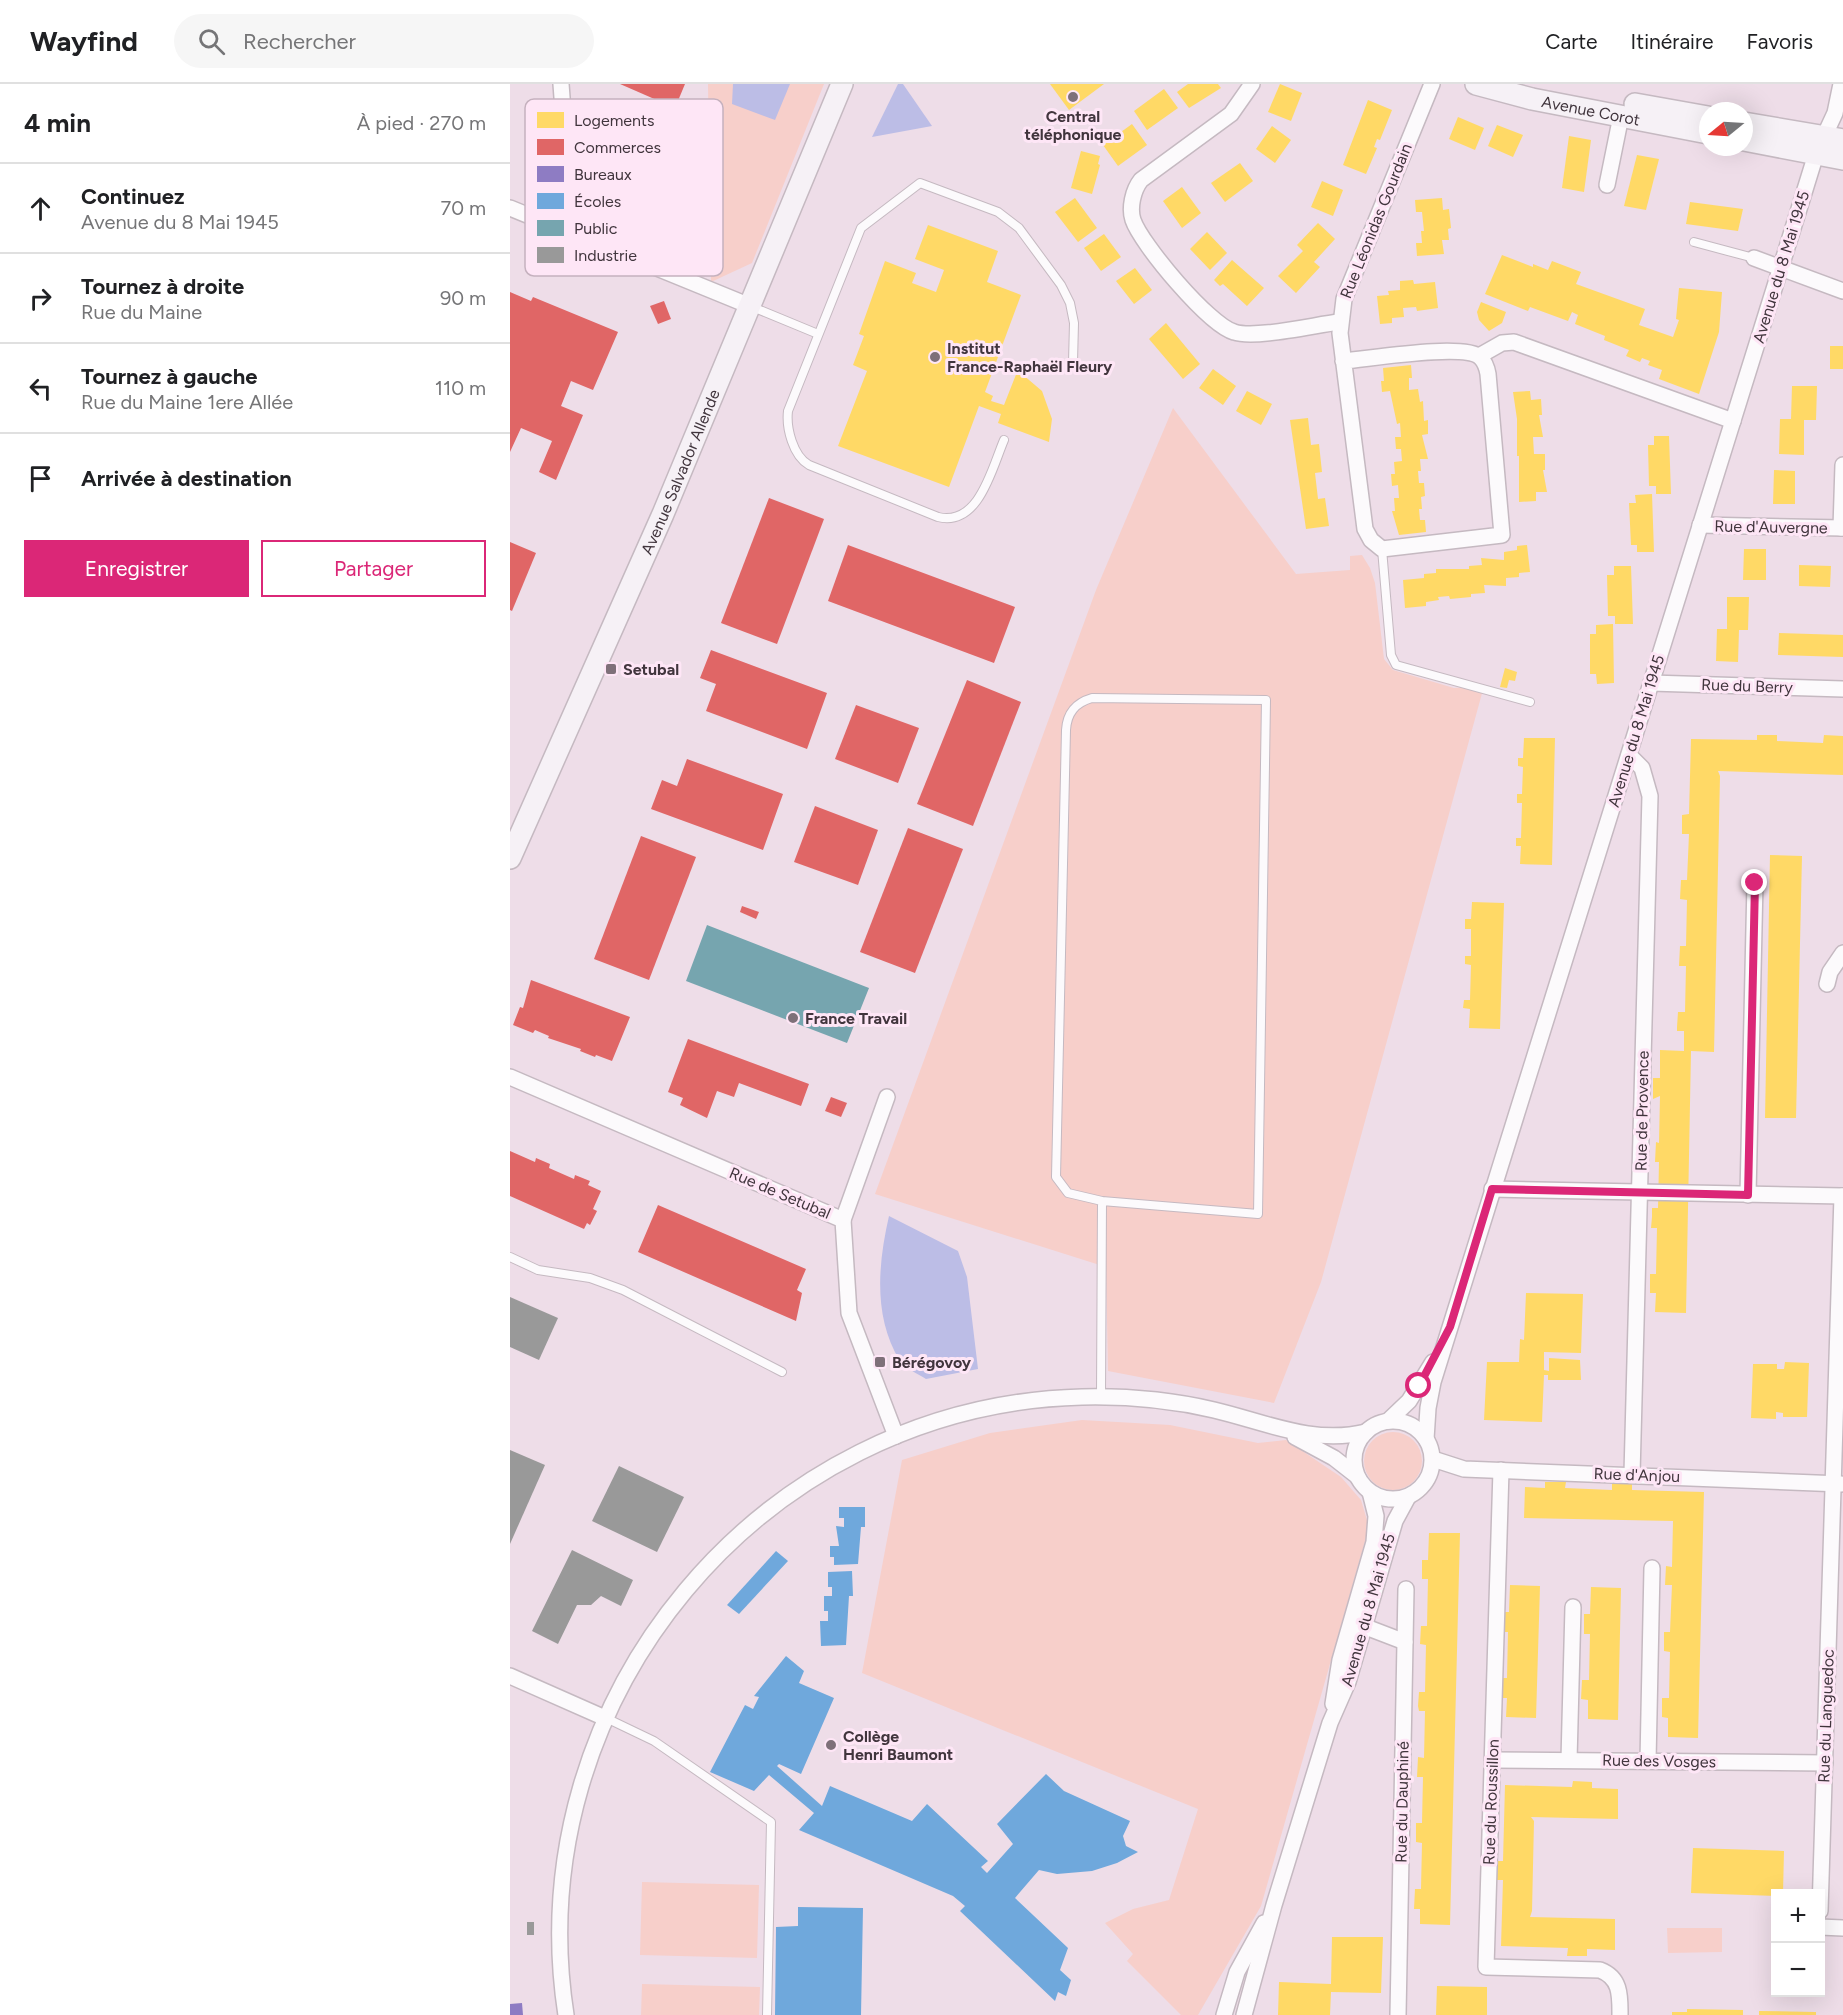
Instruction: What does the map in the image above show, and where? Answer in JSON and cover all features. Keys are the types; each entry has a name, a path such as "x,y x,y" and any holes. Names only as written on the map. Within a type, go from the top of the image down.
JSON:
{"street":[{"path":"561,84 562,99"},
{"name":"Avenue Salvador Allende","path":"510,858 596,668 842,84"},
{"path":"1252,84 1239,105 1226,118 1141,180 1134,192 1132,218 1186,294 1208,317 1232,332 1249,334 1339,322"},
{"name":"Rue Léonidas Gourdain","path":"1382,549 1371,540 1365,530 1339,322 1344,299 1432,84"},
{"name":"Avenue Corot","path":"1476,84 1533,99 1699,131"},
{"name":"Avenue Corot","path":"1501,84 1533,87 1699,115"},
{"name":"Avenue du 8 Mai 1945","path":"1426,1439 1430,1397 1492,1189 1781,267 1828,144 1841,84"},
{"path":"1607,185 1622,116"},
{"path":"1753,125 1828,144 1843,159"},
{"path":"1753,140 1828,144"},
{"path":"510,208 525,214"},
{"path":"1754,258 1843,291"},
{"path":"676,276 750,306"},
{"path":"1479,356 1502,343 1514,342 1733,421"},
{"path":"1343,361 1460,350 1479,356 1488,374 1502,535 1382,549"},
{"name":"Rue d'Auvergne","path":"1700,525 1842,528 1843,465"},
{"name":"Rue du Berry","path":"1651,684 1843,689"},
{"name":"Rue de Provence","path":"1629,755 1642,768 1650,796 1632,1474"},
{"path":"1748,1195 1755,883"},
{"path":"1827,984 1833,967 1843,954"},
{"name":"Rue de Setubal","path":"510,1077 843,1220 848,1304 852,1322 896,1436"},
{"path":"843,1220 887,1097"},
{"path":"1492,1189 1842,1196"},
{"name":"Rue du Languedoc","path":"1822,1889 1838,1484 1842,1196"},
{"name":"Avenue du 8 Mai 1945","path":"1388,1421 1414,1394 1450,1327"},
{"path":"567,2015 560,1948 564,1863 576,1800 605,1718 651,1635 689,1585 759,1516 803,1484 851,1456 896,1436 990,1408 1051,1399 1101,1397 1176,1403 1319,1436 1346,1437 1366,1432 1388,1421 1410,1425 1426,1439 1433,1459 1428,1479 1417,1492 1408,1497 1385,1499 1370,1492 1357,1476 1334,1458 1274,1427"},
{"path":"1357,1476 1355,1452 1366,1432"},
{"name":"Rue d'Anjou","path":"1433,1459 1456,1468 1476,1470 1632,1474 1838,1484"},
{"name":"Rue du Roussillon","path":"1500,1470 1486,1967 1600,1971 1610,1975 1617,1984 1620,2015"},
{"name":"Avenue du 8 Mai 1945","path":"1244,2015 1274,1905 1330,1723 1348,1682 1374,1542 1376,1516 1370,1492"},
{"name":"Avenue du 8 Mai 1945","path":"1358,1624 1395,1521 1408,1497"},
{"path":"1648,1761 1652,1568"},
{"name":"Rue du Dauphiné","path":"1398,2015 1406,1589"},
{"path":"1569,1760 1573,1607"},
{"path":"1358,1624 1406,1642"},
{"path":"510,1676 605,1718"},
{"name":"Rue des Vosges","path":"1492,1760 1825,1763"},
{"name":"Avenue du 8 Mai 1945","path":"1224,2015 1237,1972 1274,1905"},
{"path":"1825,1927 1843,1928"}],"lane":[{"path":"1004,440 973,507 962,515 950,518 938,517 809,465 796,451 788,424 788,411 861,228 915,185 925,183 998,213 1019,228 1061,285 1070,303 1074,323 1073,362"},
{"path":"1694,242 1754,258"},
{"path":"750,306 818,334"},
{"path":"1382,549 1391,656 1396,665 1530,702"},
{"path":"1092,698 1266,700 1258,1214 1102,1201 1068,1193 1056,1177 1068,716 1078,703 1092,698"},
{"path":"1101,1397 1102,1201"},
{"path":"510,1257 538,1270 590,1278 622,1290 782,1372"},
{"path":"605,1718 654,1742 771,1822 766,2015"}],"shaded area":[{"path":"708,84 824,84 752,263 711,282 711,276 723,276 723,99 708,99"},
{"path":"1173,408 1296,574 1350,570 1350,556 1362,555 1375,583 1384,659 1393,670 1454,688 1484,686 1321,1282 1274,1403 1108,1371 1106,1267 875,1194 1096,590"},
{"path":"1082,1420 1170,1425 1258,1443 1286,1440 1341,1477 1361,1500 1369,1527 1261,1906 1198,2015 1181,2015 1127,1961 1133,1954 1105,1923 1133,1909 1169,1900 1198,1809 862,1673 902,1460 990,1433"},
{"path":"1393,1432 1409,1437 1417,1445 1422,1461 1417,1477 1409,1485 1393,1490 1377,1485 1369,1477 1364,1461 1369,1445 1377,1437"},
{"path":"642,1882 759,1885 757,1958 640,1955"},
{"path":"1667,1928 1722,1928 1722,1952 1668,1953"},
{"path":"642,1984 760,1987 759,2015 641,2015"}],"water":[{"path":"733,84 790,84 775,120 732,104"},
{"path":"898,84 903,84 932,126 872,137"},
{"path":"889,1216 958,1251 967,1277 978,1369 926,1379 900,1361 885,1327 880,1290 882,1253"}],"building: Logements":[{"name":"Central téléphonique","path":"1050,84 1104,84 1069,110"},
{"path":"1188,84 1218,84 1221,88 1189,108 1177,92"},
{"path":"1280,84 1302,93 1291,121 1268,112"},
{"path":"1164,89 1178,108 1147,130 1134,111"},
{"path":"1368,100 1392,110 1380,140 1377,139 1374,147 1377,148 1366,174 1343,165"},
{"path":"1458,117 1484,128 1475,150 1449,139"},
{"path":"1132,124 1147,145 1118,166 1103,145"},
{"path":"1497,125 1523,135 1513,157 1488,146"},
{"path":"1272,126 1291,140 1275,163 1256,149"},
{"path":"1569,136 1591,140 1584,192 1562,188"},
{"path":"1081,151 1100,156 1098,164 1100,165 1092,194 1071,188"},
{"path":"1637,155 1659,159 1646,210 1624,206"},
{"path":"1240,163 1253,181 1225,202 1211,183"},
{"path":"1322,181 1343,190 1333,216 1311,207"},
{"path":"1182,187 1201,213 1182,228 1163,201"},
{"path":"1075,198 1097,228 1078,242 1055,212"},
{"path":"1442,198 1443,210 1449,209 1451,228 1448,229 1449,240 1442,240 1444,254 1417,256 1416,243 1422,243 1421,231 1424,231 1422,212 1416,212 1415,200"},
{"path":"1690,202 1743,209 1738,231 1686,224"},
{"path":"1318,223 1335,239 1314,262 1320,267 1296,293 1278,276 1303,251 1297,245"},
{"name":"Institut France-Raphaël Fleury","path":"928,225 998,251 987,282 1021,295 985,392 993,396 991,401 1004,405 1017,372 1022,374 1042,391 1052,419 1049,442 998,423 1001,414 979,406 949,487 838,446 867,371 853,365 864,336 859,334 885,261 916,273 912,283 936,292 944,270 915,259"},
{"path":"1207,232 1227,253 1210,270 1190,249"},
{"path":"1104,234 1121,257 1101,271 1084,248"},
{"path":"1502,255 1533,267 1533,264 1548,270 1552,261 1581,272 1576,284 1645,309 1639,325 1673,337 1679,320 1676,319 1679,288 1722,292 1719,332 1699,394 1659,379 1662,370 1648,365 1650,361 1642,358 1640,362 1626,356 1629,350 1604,340 1605,336 1575,324 1578,315 1572,312 1568,321 1530,307 1528,311 1485,294"},
{"path":"1232,260 1264,288 1247,306 1223,284 1220,286 1214,280"},
{"path":"1135,268 1152,290 1134,304 1116,281"},
{"path":"1413,280 1414,284 1435,282 1438,308 1417,311 1416,307 1403,308 1404,317 1392,318 1392,323 1380,324 1377,296 1389,295 1388,291 1400,290 1400,281"},
{"path":"1481,302 1506,312 1502,323 1489,331 1479,320 1477,312"},
{"path":"1166,323 1200,364 1183,379 1149,339"},
{"path":"1830,346 1843,346 1843,369 1830,369"},
{"path":"1411,365 1412,378 1409,378 1409,390 1418,389 1420,402 1423,401 1424,421 1428,420 1428,434 1422,435 1428,459 1420,459 1421,471 1418,471 1419,483 1424,483 1425,496 1421,497 1420,520 1425,520 1426,532 1399,535 1392,511 1395,511 1394,498 1399,498 1398,485 1392,486 1391,474 1395,474 1394,462 1402,461 1401,449 1396,449 1395,437 1401,437 1400,423 1397,424 1390,391 1382,392 1381,381 1384,381 1383,368"},
{"path":"1213,369 1236,386 1223,405 1199,388"},
{"path":"1792,386 1817,386 1816,420 1804,420 1804,455 1779,454 1780,419 1791,419"},
{"path":"1247,391 1272,404 1261,425 1236,411"},
{"path":"1530,391 1531,400 1541,399 1542,415 1539,415 1543,437 1533,437 1534,454 1545,454 1545,470 1543,470 1547,492 1536,492 1536,501 1519,502 1517,419 1513,392"},
{"path":"1308,418 1311,445 1319,444 1322,472 1315,473 1318,499 1325,498 1329,526 1306,529 1290,420"},
{"path":"1654,436 1669,436 1671,494 1656,494 1656,486 1649,486 1648,445 1654,445"},
{"path":"1774,470 1795,471 1795,504 1773,504"},
{"path":"1652,494 1654,552 1637,552 1637,545 1631,545 1629,503 1636,503 1635,495"},
{"path":"1527,545 1530,572 1519,573 1519,577 1506,578 1506,586 1484,585 1485,593 1450,599 1449,596 1438,597 1439,600 1426,602 1426,606 1405,608 1403,580 1424,578 1424,574 1436,573 1436,569 1469,569 1469,566 1482,565 1481,558 1504,560 1504,552 1517,550 1517,546"},
{"path":"1744,549 1766,549 1766,580 1743,580"},
{"path":"1799,565 1831,566 1830,587 1799,586"},
{"path":"1614,566 1631,566 1633,624 1615,624 1615,616 1608,616 1607,575 1614,575"},
{"path":"1727,597 1749,597 1748,630 1739,630 1738,662 1716,661 1717,629 1727,629"},
{"path":"1613,624 1614,683 1597,684 1596,674 1590,674 1590,634 1596,634 1596,625"},
{"path":"1779,633 1843,635 1843,657 1778,655"},
{"path":"1505,668 1517,672 1515,681 1509,680 1507,688 1500,687"},
{"path":"1757,735 1777,735 1777,741 1823,743 1824,735 1843,736 1843,775 1718,771 1720,776 1714,1052 1691,1051 1686,1313 1655,1312 1656,1293 1650,1293 1650,1274 1656,1274 1657,1228 1651,1228 1652,1208 1658,1208 1659,1162 1655,1162 1656,1142 1659,1143 1660,1096 1653,1099 1653,1078 1660,1078 1660,1050 1684,1051 1684,1031 1677,1031 1677,1027 1678,1012 1685,1012 1686,966 1679,966 1680,946 1686,946 1687,900 1680,899 1681,880 1687,880 1689,834 1682,834 1682,815 1689,814 1691,739 1757,740"},
{"path":"1524,738 1555,738 1552,865 1520,864 1521,846 1516,846 1516,838 1521,838 1522,803 1517,803 1517,794 1522,794 1523,767 1518,766 1518,758 1523,758"},
{"path":"1770,855 1802,856 1796,1118 1765,1118"},
{"path":"1472,902 1504,903 1500,1029 1469,1028 1470,1009 1463,1008 1464,1000 1470,1000 1471,965 1465,964 1465,956 1471,956 1471,929 1465,929 1465,919 1471,919"},
{"path":"1526,1293 1583,1294 1581,1353 1544,1352 1544,1370 1549,1371 1549,1358 1580,1360 1581,1380 1548,1380 1548,1375 1544,1375 1542,1422 1484,1420 1487,1362 1519,1362 1520,1339 1524,1340"},
{"path":"1785,1362 1809,1363 1807,1417 1783,1417 1783,1413 1776,1412 1776,1419 1751,1418 1753,1364 1777,1364 1777,1369 1784,1369"},
{"path":"1545,1482 1566,1482 1565,1488 1612,1490 1612,1483 1632,1483 1632,1490 1704,1492 1698,1738 1668,1737 1668,1718 1662,1717 1662,1698 1669,1698 1670,1652 1664,1651 1664,1632 1670,1632 1672,1585 1665,1585 1666,1566 1672,1567 1673,1521 1524,1518 1525,1487 1545,1488"},
{"path":"1429,1533 1460,1533 1450,1925 1420,1924 1420,1909 1414,1909 1415,1889 1421,1889 1422,1843 1416,1842 1416,1823 1422,1823 1423,1777 1417,1777 1418,1757 1424,1758 1425,1711 1419,1711 1418,1706 1419,1692 1425,1692 1426,1645 1420,1644 1421,1626 1427,1626 1428,1579 1422,1579 1422,1560 1428,1560"},
{"path":"1510,1585 1540,1586 1536,1718 1506,1717 1507,1698 1500,1698 1500,1678 1507,1678 1508,1632 1502,1632 1503,1612 1509,1612"},
{"path":"1591,1587 1621,1588 1618,1720 1588,1719 1588,1700 1581,1699 1582,1680 1589,1680 1590,1634 1584,1634 1584,1614 1590,1614"},
{"path":"1573,1781 1592,1782 1592,1788 1618,1789 1618,1819 1531,1817 1534,1821 1530,1917 1615,1919 1615,1950 1587,1949 1587,1956 1567,1956 1568,1948 1501,1946 1503,1880 1496,1880 1497,1861 1503,1861 1505,1785 1572,1787"},
{"path":"1693,1848 1784,1851 1783,1889 1771,1889 1771,1896 1691,1893"},
{"path":"1332,1937 1383,1937 1381,1993 1331,1992 1330,2015 1278,2015 1279,1982 1331,1984"},
{"path":"1437,1986 1487,1987 1487,2015 1436,2015"},
{"path":"1687,2009 1743,2010 1743,2015 1672,2015 1672,2012 1687,2012"},
{"path":"1759,2011 1816,2012 1816,2015 1759,2015"}],"building: Commerces":[{"path":"620,84 685,84 679,99 654,99"},
{"path":"510,292 531,301 533,297 618,332 593,390 571,381 561,406 583,415 556,480 539,472 552,441 521,428 510,452"},
{"path":"664,301 671,319 658,324 650,306"},
{"path":"769,498 824,519 777,644 721,623"},
{"path":"510,542 536,553 512,611 510,610"},
{"path":"848,545 1015,607 994,663 828,601"},
{"path":"711,650 827,693 807,749 706,711 716,684 700,678"},
{"path":"967,680 1021,702 973,826 917,804"},
{"path":"856,705 919,728 898,783 835,759"},
{"path":"687,759 783,794 763,850 651,809 662,780 677,786"},
{"path":"815,806 878,830 858,885 794,862"},
{"path":"908,828 963,849 915,973 860,952"},
{"path":"641,836 696,857 649,980 594,959"},
{"path":"742,906 759,912 756,919 740,912"},
{"path":"531,980 630,1017 612,1061 580,1051 581,1049 548,1038 549,1036 535,1030 533,1033 513,1025 520,1007 523,1008"},
{"path":"688,1039 809,1084 801,1106 739,1083 734,1097 717,1091 707,1118 680,1105 683,1098 668,1092"},
{"path":"831,1097 847,1103 841,1117 825,1111"},
{"path":"510,1151 535,1162 536,1158 550,1164 549,1168 574,1179 575,1175 590,1181 588,1185 601,1191 593,1209 597,1211 590,1225 587,1223 584,1229 510,1196"},
{"path":"658,1205 806,1269 797,1290 802,1293 796,1321 638,1252"}],"building: Bureaux":[{"path":"522,2003 523,2015 510,2015 510,2004"}],"building: Écoles":[{"path":"839,1507 865,1507 865,1527 861,1527 858,1564 834,1565 834,1557 830,1557 830,1546 839,1546 836,1526 844,1527 844,1518 839,1518"},
{"path":"776,1551 788,1561 739,1614 727,1605"},
{"path":"852,1571 853,1596 849,1596 846,1645 821,1646 820,1621 828,1621 828,1611 824,1611 824,1596 832,1596 832,1587 828,1587 828,1572"},
{"path":"786,1656 804,1671 799,1683 834,1698 801,1774 779,1764 777,1766 822,1806 830,1786 912,1821 927,1804 988,1861 981,1867 987,1873 1013,1844 997,1824 1046,1774 1064,1791 1130,1821 1123,1836 1126,1846 1138,1852 1117,1863 1092,1871 1057,1874 1039,1870 1015,1898 1068,1948 1060,1970 1071,1980 1066,1996 1058,1992 1055,2001 960,1911 965,1906 953,1896 799,1830 814,1813 769,1775 754,1791 710,1772 745,1705 753,1709 759,1697 754,1696"},
{"path":"798,1907 863,1908 861,2015 775,2015 776,1927 798,1926"}],"building: Public":[{"path":"707,925 869,988 847,1043 686,981"}],"building: Industrie":[{"path":"510,1297 558,1318 539,1360 510,1347"},
{"path":"510,1450 545,1465 510,1544"},
{"path":"619,1466 684,1497 657,1552 592,1521"},
{"path":"572,1550 633,1580 621,1606 601,1596 591,1605 577,1605 558,1644 532,1631"},
{"path":"527,1922 534,1922 534,1935 527,1935"}],"place":[{"name":"Central téléphonique","path":"1073,97"},
{"name":"Institut France-Raphaël Fleury","path":"935,357"},
{"name":"Setubal","path":"611,669"},
{"name":"France Travail","path":"793,1018"},
{"name":"Bérégovoy","path":"880,1362"},
{"name":"Collège Henri Baumont","path":"831,1745"}],"route":[{"path":"1419,1386 1450,1327 1492,1189 1748,1195 1755,883"}]}
